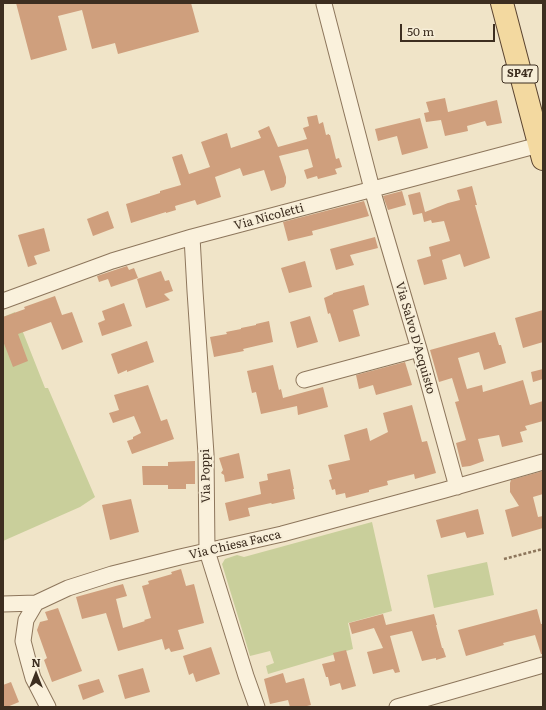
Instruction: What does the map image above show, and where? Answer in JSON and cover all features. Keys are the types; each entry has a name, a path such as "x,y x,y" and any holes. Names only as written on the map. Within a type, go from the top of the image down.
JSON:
{"main road":[{"name":"SP47","path":"502,3 541,152"}],"street":[{"name":"Via Salvo D'Acquisto","path":"324,4 372,189 419,349 457,487"},
{"name":"Via Nicoletti","path":"3,301 112,261 192,237 372,189 541,152"},
{"name":"Via Poppi","path":"192,237 206,454 208,551 246,676 257,707"},
{"path":"304,380 419,349"},
{"name":"Via Chiesa Facca","path":"36,603 68,588 112,574 282,534 457,487 543,462"},
{"path":"3,604 36,603"},
{"path":"36,603 26,620 23,641 34,678 48,707"},
{"path":"397,707 543,665"}],"path":[{"path":"504,559 543,549"}],"green space":[{"path":"15,312 45,388 48,388 95,497 80,507 3,541 3,317"},
{"path":"372,522 392,611 348,623 353,649 268,674 266,666 274,663 270,651 250,656 222,564 225,559 237,555 244,557"},
{"path":"487,562 494,595 434,608 427,575"}],"building":[{"path":"16,3 191,3 199,32 118,54 115,43 92,49 82,10 58,16 67,50 31,60"},
{"path":"445,98 448,112 497,100 502,123 487,126 485,121 467,126 468,131 445,136 441,120 426,122 424,113 429,112 426,102"},
{"path":"317,115 319,124 323,122 326,135 330,135 336,159 339,158 342,167 335,169 337,174 318,179 317,176 307,179 304,170 313,167 308,149 279,156 286,177 284,187 271,191 264,170 243,176 240,168 215,177 221,197 197,205 195,200 175,206 176,210 131,223 126,204 181,185 172,157 182,154 189,174 210,167 201,142 227,133 231,148 261,138 258,131 269,126 278,147 307,139 303,128 309,126 307,117"},
{"path":"420,118 428,148 402,155 397,136 378,141 375,129"},
{"path":"472,186 477,205 475,205 490,258 464,267 460,254 442,260 447,279 424,285 417,260 431,256 429,247 450,241 444,221 432,223 431,220 424,222 422,213 413,215 408,195 420,192 425,212 460,200 457,190"},
{"path":"402,191 406,205 388,210 383,196"},
{"path":"364,201 369,216 312,231 313,235 288,241 283,222"},
{"path":"108,211 114,228 93,236 87,219"},
{"path":"44,228 50,251 34,256 37,264 28,267 18,235"},
{"path":"375,237 378,248 350,255 354,265 336,270 330,249"},
{"path":"305,261 312,287 289,293 281,268"},
{"path":"127,266 129,270 134,268 138,278 111,287 108,279 99,282 97,276"},
{"path":"161,271 165,281 169,280 173,291 164,294 170,300 146,308 137,279"},
{"path":"364,285 369,305 353,310 360,336 339,342 330,313 328,314 324,298 333,293"},
{"path":"55,296 62,315 72,312 83,342 62,350 51,322 18,334 28,361 13,367 3,341 3,317 25,309 24,307"},
{"path":"124,303 132,326 102,336 98,323 105,320 102,311"},
{"path":"543,310 543,342 523,348 515,318"},
{"path":"310,316 318,342 297,348 290,322"},
{"path":"269,321 273,342 243,349 244,351 214,357 210,337 227,334 226,332"},
{"path":"495,332 499,345 501,345 506,363 484,370 479,352 458,358 467,389 482,385 483,392 523,380 530,405 543,401 543,421 525,426 527,430 520,432 523,442 502,447 499,435 478,439 484,461 462,467 456,443 466,440 455,402 459,401 452,378 439,382 430,350"},
{"path":"147,341 154,362 118,374 111,354"},
{"path":"405,362 412,385 376,395 373,385 359,389 356,375"},
{"path":"273,365 279,390 281,389 283,398 323,387 328,407 298,415 297,406 261,414 256,392 252,393 247,371"},
{"path":"543,369 543,379 533,382 531,372"},
{"path":"148,385 161,421 167,419 174,439 132,454 127,441 133,439 133,437 141,433 134,416 113,423 109,413 119,410 114,395"},
{"path":"412,405 422,442 427,441 436,473 415,479 414,474 387,481 388,485 346,498 345,493 336,495 335,489 332,490 329,480 332,479 328,465 350,460 344,435 367,428 370,441 388,432 383,413"},
{"path":"239,453 244,478 225,482 224,475 221,473 223,470 219,458"},
{"path":"195,461 195,484 186,484 186,489 168,489 168,485 143,485 142,466 168,466 168,462"},
{"path":"290,469 295,499 248,508 250,516 229,521 225,503 261,494 259,482 268,480 267,474"},
{"path":"543,471 543,494 533,497 538,517 543,516 543,528 512,537 505,510 519,506 510,492 511,480"},
{"path":"131,499 139,532 110,540 102,505"},
{"path":"478,509 484,534 467,538 465,532 441,538 436,520"},
{"path":"181,569 186,586 194,584 204,623 178,630 184,649 171,652 169,648 165,650 162,639 118,651 106,613 82,619 76,597 123,584 127,596 116,599 123,628 151,618 142,586 149,584 148,581 172,574 171,572"},
{"path":"58,608 82,671 52,682 44,660 47,658 37,630 40,622 48,620 45,612"},
{"path":"537,609 541,624 543,624 543,654 541,654 535,635 503,643 504,645 466,656 458,630"},
{"path":"383,614 386,625 434,614 442,648 446,657 436,660 436,658 422,661 412,631 390,636 400,672 395,673 393,669 373,674 367,652 383,648 374,628 352,634 349,623"},
{"path":"211,647 220,674 196,682 193,673 189,675 183,656"},
{"path":"346,650 356,686 342,690 340,683 330,686 322,664 335,661 333,653"},
{"path":"143,668 150,692 125,699 118,675"},
{"path":"283,673 286,683 304,678 311,705 303,707 290,707 288,700 270,704 264,679"},
{"path":"99,679 104,692 83,700 78,685"},
{"path":"11,682 19,702 3,707 3,685"}]}
